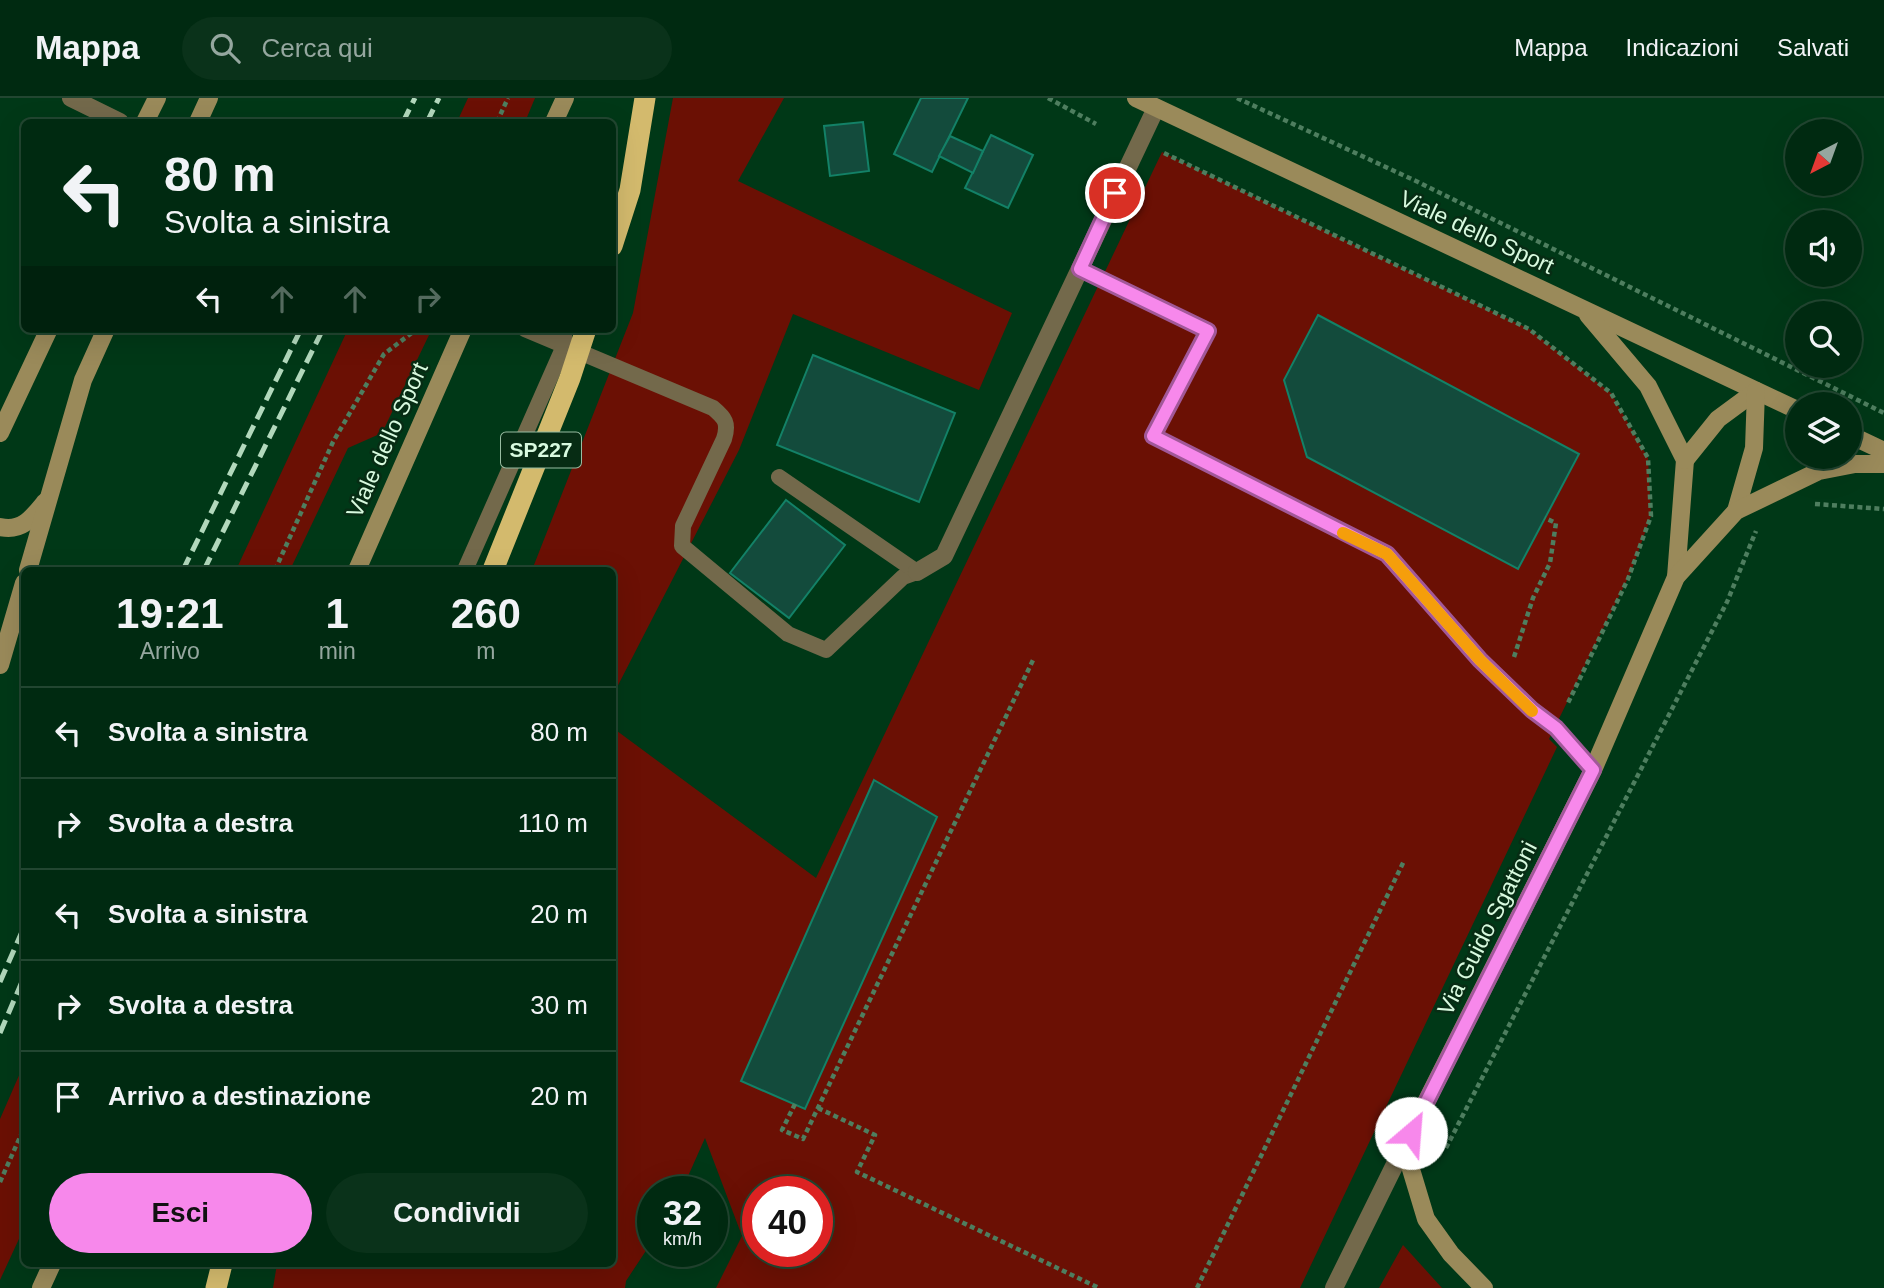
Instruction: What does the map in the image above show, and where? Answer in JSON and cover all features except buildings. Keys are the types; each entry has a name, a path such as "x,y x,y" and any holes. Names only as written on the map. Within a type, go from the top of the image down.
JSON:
{"highway":[{"path":"616,234 631,191 645,98"},
{"name":"SP227","path":"494,567 570,378 585,333"},
{"path":"216,1288 221,1267"}],"street":[{"path":"71,98 114,119"},
{"path":"146,119 157,98"},
{"path":"199,119 209,98"},
{"path":"555,119 565,98"},
{"name":"Viale dello Sport","path":"1136,98 1785,404"},
{"path":"917,572 944,556 1156,108"},
{"path":"1583,309 1648,386 1685,460 1718,419 1756,391"},
{"path":"0,433 46,333"},
{"path":"29,567 83,380 104,333"},
{"name":"Viale dello Sport","path":"358,567 461,333"},
{"name":"Via Guido Sgattoni","path":"1736,511 1754,448 1756,391"},
{"path":"1862,441 1884,452"},
{"name":"Via Guido Sgattoni","path":"1676,578 1685,460"},
{"name":"Via Guido Sgattoni","path":"1404,1146 1593,770 1676,578 1736,511 1819,471 1855,464 1884,464"},
{"path":"0,527 8,529 26,524 51,494"},
{"path":"0,665 21,593"},
{"path":"1334,1288 1404,1146"},
{"path":"1404,1146 1426,1219 1451,1254 1484,1288"},
{"path":"41,1288 51,1267"}],"lane":[{"path":"1080,269 1208,331 1153,436 1387,554 1480,660 1556,728 1593,770"},
{"path":"534,333 713,408 725,418 724,439 683,526 682,547 788,634 826,650 903,577 917,572"},
{"path":"466,567 564,346 564,333"},
{"path":"779,477 917,572"}],"path":[{"path":"498,119 508,98"},
{"path":"1048,98 1096,124"},
{"path":"1237,98 1418,182 1884,413"},
{"path":"1162,152 1530,329 1611,393 1648,458 1651,516 1628,579 1556,728"},
{"path":"276,567 333,442 384,354 412,333"},
{"path":"1805,503 1884,509"},
{"path":"1505,685 1534,598 1550,562 1556,523 1545,518"},
{"path":"1446,1148 1727,602 1758,526"},
{"path":"795,1104 782,1130 803,1139 1034,659"},
{"path":"1197,1288 1404,861"},
{"path":"818,1108 875,1135 857,1172 1099,1288"},
{"path":"0,1182 21,1135"}],"shaded area":[{"path":"468,98 535,98 526,119 458,119"},
{"path":"673,98 784,98 738,181 1012,313 979,390 793,314 739,450 616,689 616,567 533,567 633,313"},
{"path":"1162,152 1529,329 1611,393 1648,458 1651,516 1631,572 1549,739 1557,747 1300,1288 716,1288 742,1236 728,1199 728,1176 719,1176 705,1138 688,1176 637,1176 637,1264 626,1281 625,1288 273,1288 276,1267 616,1267 616,730 816,878"},
{"path":"346,333 427,333 429,335 382,433 348,448 291,567 237,567"},
{"path":"21,1071 21,1234 0,1280 0,1119"},
{"path":"1403,1245 1442,1288 1379,1288"}],"railway":[{"path":"404,119 415,98"},
{"path":"428,119 439,98"},
{"path":"184,567 299,333"},
{"path":"205,567 321,333"},
{"path":"0,982 21,934"},
{"path":"0,1033 21,984"}],"slow traffic":[{"path":"1343,533 1387,554 1480,660 1532,711"}],"route":[{"path":"1115,193 1080,269 1208,331 1153,436 1387,554 1480,660 1532,710 1556,728 1593,770 1411,1133"}]}
